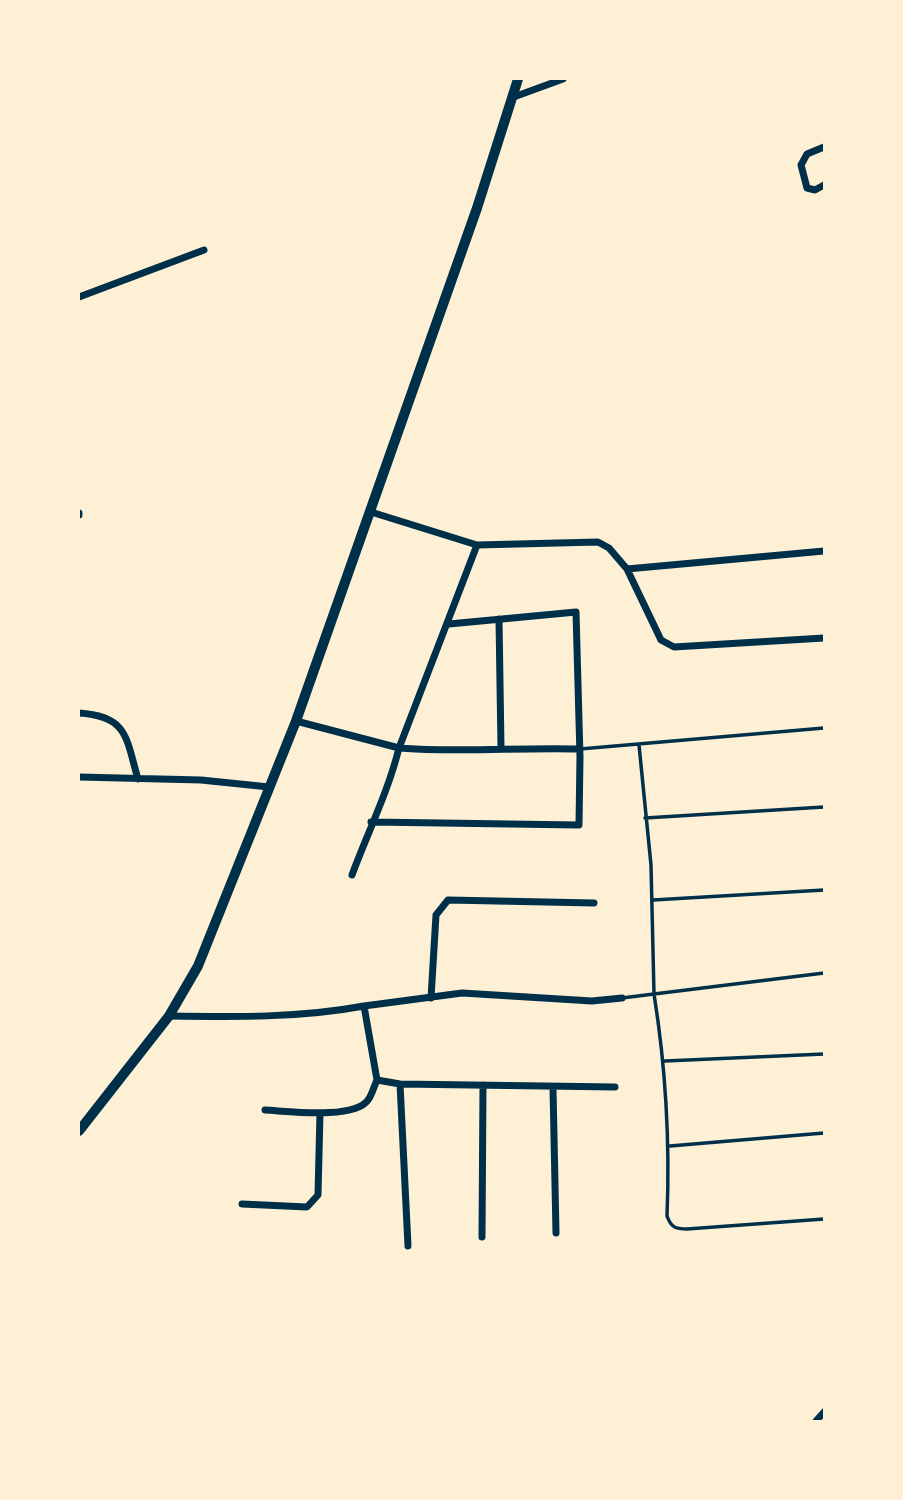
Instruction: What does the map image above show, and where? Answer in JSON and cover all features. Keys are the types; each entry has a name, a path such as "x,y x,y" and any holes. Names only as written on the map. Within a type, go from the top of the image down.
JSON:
{"main road":[{"path":"79,1131 169,1016 198,966 296,721 477,208 518,79"}],"street":[{"path":"510,98 563,79"},
{"path":"824,147 807,154 801,171 807,188 815,190 824,185"},
{"path":"79,297 204,250"},
{"path":"371,512 477,545 598,542 609,548 627,569 661,640 674,647 824,638"},
{"path":"352,875 371,822 389,788 399,748 449,624 477,545"},
{"path":"627,569 824,551"},
{"path":"371,822 579,825 576,612 449,624"},
{"path":"499,619 500,748"},
{"path":"79,713 113,719 123,729 138,779"},
{"path":"296,721 399,748 437,751 500,748 580,749"},
{"path":"79,777 201,780 270,787"},
{"path":"431,998 436,915 448,900 594,903"},
{"path":"169,1016 252,1017 332,1012 462,993 592,1001 622,998"},
{"path":"265,1110 320,1113 356,1109 367,1102 377,1080 364,1006"},
{"path":"377,1080 400,1084 615,1087"},
{"path":"400,1084 408,1246"},
{"path":"482,1085 482,1237"},
{"path":"553,1088 556,1233"},
{"path":"242,1204 307,1207 318,1195 320,1113"},
{"path":"816,1421 824,1412"}],"lane":[{"path":"580,749 726,734 824,728"},
{"path":"639,745 653,900 654,994 665,1061 670,1146 667,1216 677,1229 824,1219"},
{"path":"645,818 824,807"},
{"path":"653,900 824,890"},
{"path":"622,998 824,973"},
{"path":"665,1061 824,1054"},
{"path":"670,1146 824,1133"}]}
